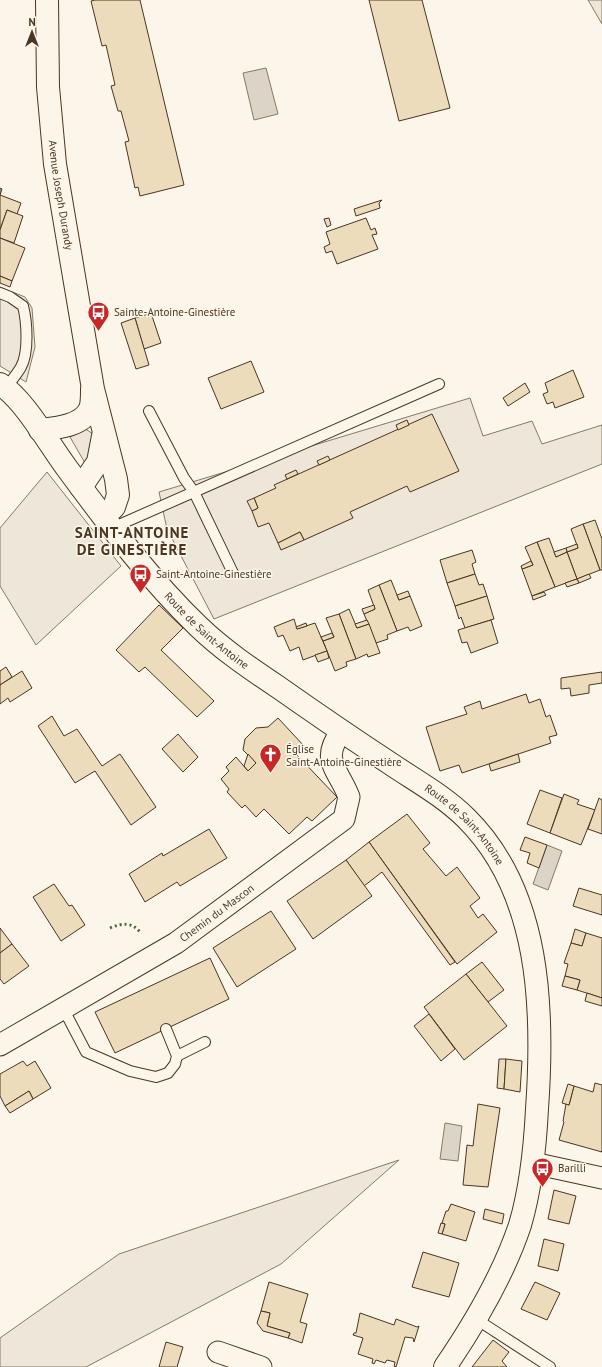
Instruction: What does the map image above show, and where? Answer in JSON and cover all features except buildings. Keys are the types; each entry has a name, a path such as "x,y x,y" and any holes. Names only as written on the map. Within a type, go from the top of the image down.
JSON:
{"street":[{"name":"Avenue Joseph Durandy","path":"47,0 48,87 56,164 72,256 81,325 93,389 116,479 118,495 108,522"},
{"name":"Route de Saint-Antoine","path":"3,386 18,400 81,487 152,578 206,634 244,663 342,731 443,798 466,818 481,835 500,862 513,889 524,919 537,980 540,1029 540,1078 533,1163 520,1223 508,1257 476,1319 445,1367"},
{"path":"40,430 62,428 85,416 90,408 93,389"},
{"path":"81,487 98,462 104,433"},
{"name":"Chemin du Mascon","path":"0,1045 176,943 344,819 350,797 336,775 330,752 334,741 342,731"},
{"path":"533,1163 602,1178"},
{"path":"218,1352 260,1367"}],"lane":[{"path":"0,293 10,297 24,306 26,316 26,340 22,366 3,386"},
{"path":"108,522 194,492 439,384"},
{"path":"149,411 184,478 194,492 232,573"},
{"path":"63,1008 86,1052 130,1071 156,1077 168,1074 175,1064 177,1056 166,1029"},
{"path":"177,1056 205,1042"},
{"path":"476,1319 550,1367"}],"shaded area":[{"path":"588,0 602,0 602,24"},
{"path":"266,68 278,114 254,120 243,73"},
{"path":"0,287 25,297 32,308 35,347 26,382 0,366"},
{"path":"470,398 483,436 532,421 542,444 602,425 602,464 214,619 167,529 159,492"},
{"path":"84,428 93,434 91,457 85,463 70,437"},
{"path":"47,472 121,566 36,645 0,586 0,528"},
{"path":"547,845 562,851 548,890 533,884"},
{"path":"445,1123 462,1126 458,1161 440,1159"},
{"path":"399,1160 281,1264 86,1367 0,1367 0,1338 119,1254"}],"hedge":[{"path":"110,928 126,924 134,926 140,932"}],"place":[{"name":"Sainte-Antoine-Ginestière","path":"98,332"},
{"name":"Saint-Antoine-Ginestière","path":"141,594"},
{"name":"Église Saint-Antoine-Ginestière","path":"271,774"},
{"name":"Barilli","path":"543,1188"}],"district":[{"name":"SAINT-ANTOINE DE GINESTIÈRE","path":"132,542"}]}
